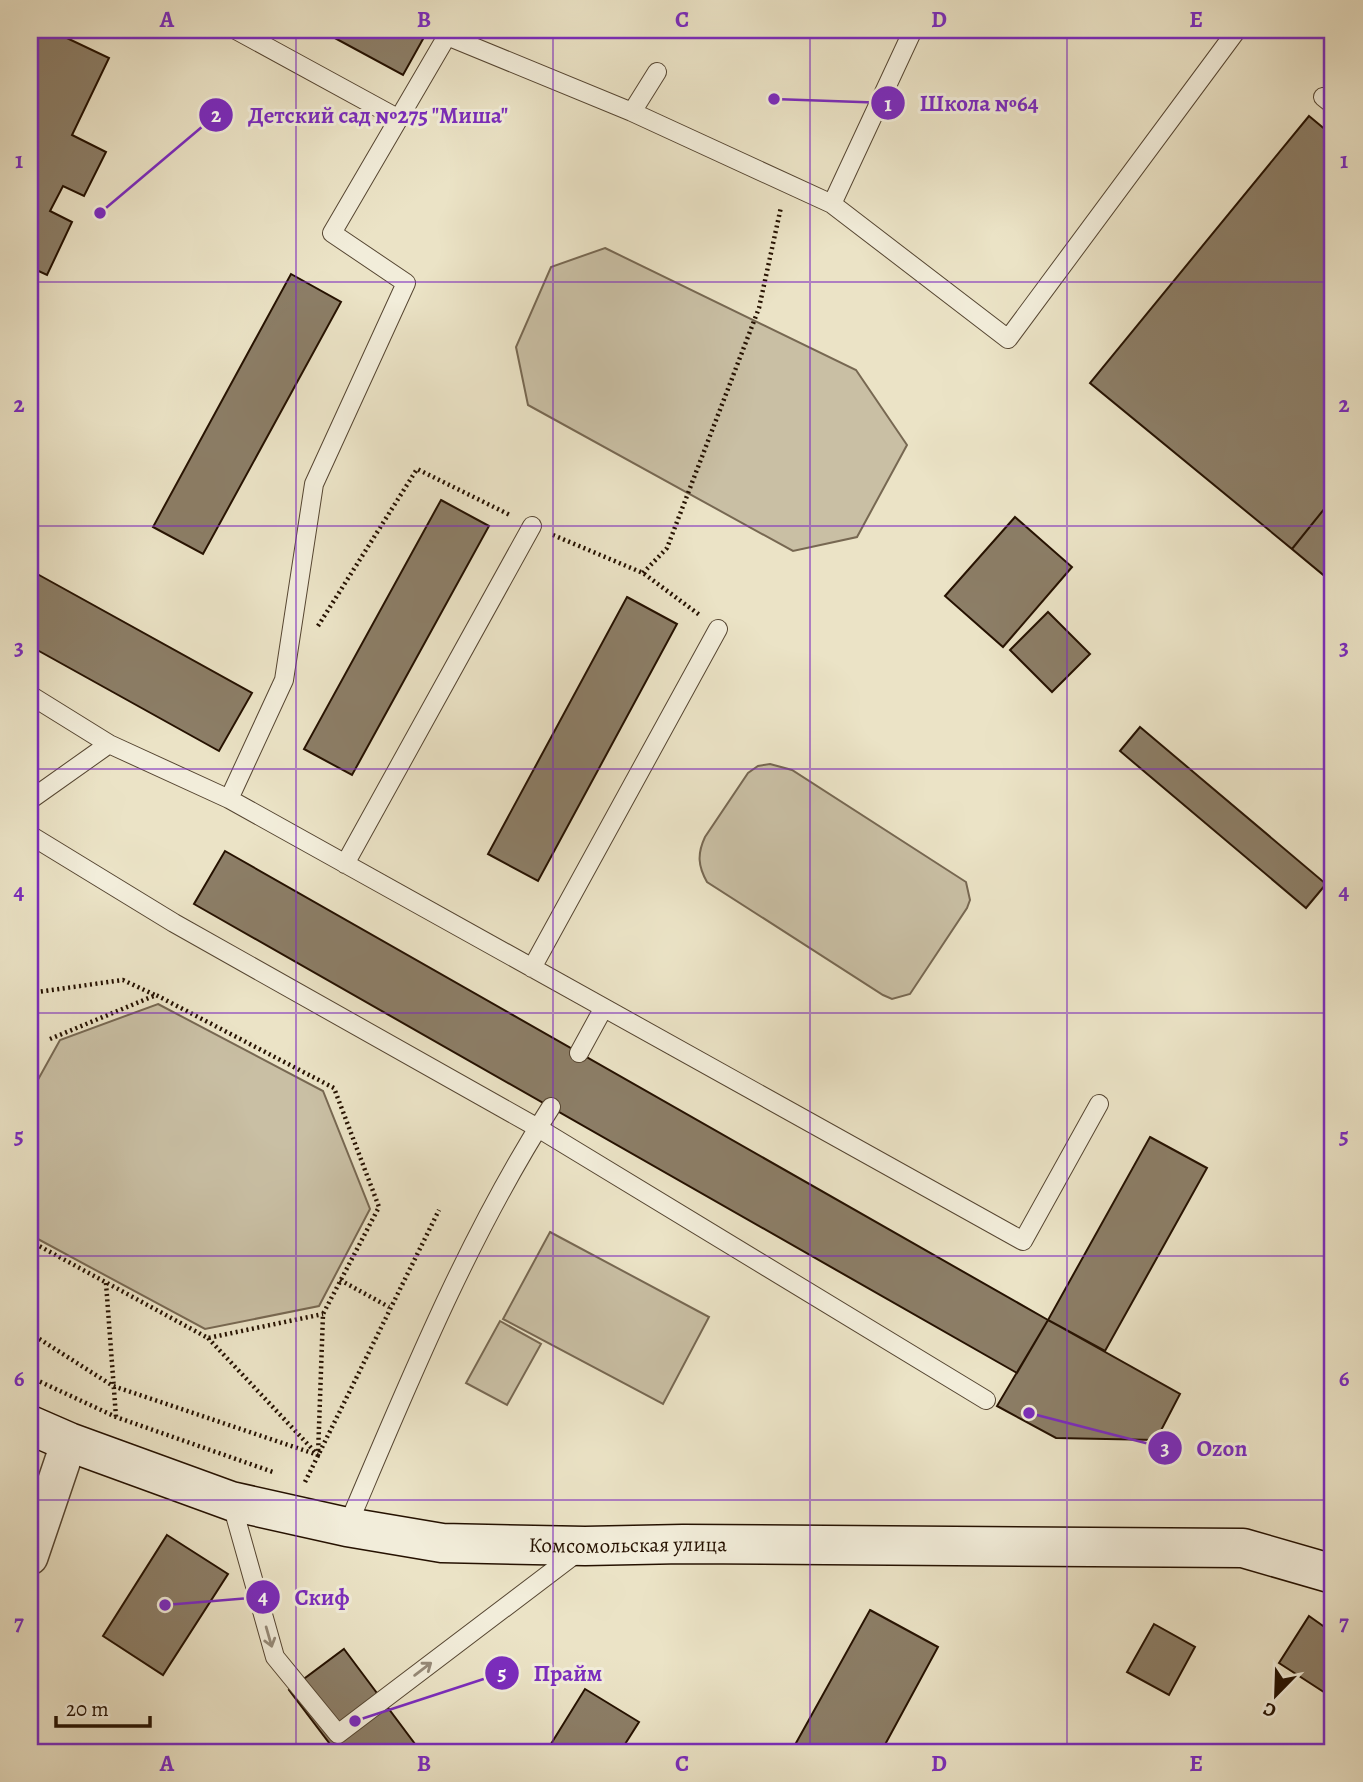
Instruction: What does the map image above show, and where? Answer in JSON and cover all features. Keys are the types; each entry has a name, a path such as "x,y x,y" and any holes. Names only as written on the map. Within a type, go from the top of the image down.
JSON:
{"main road":[{"name":"Комсомольская улица","path":"30,1425 69,1442 231,1501 353,1513 442,1543 585,1546 683,1544 1242,1548 1333,1574"}],"street":[{"path":"30,1557 69,1442"}],"lane":[{"path":"236,30 399,119"},
{"path":"832,204 913,30"},
{"path":"229,799 284,680 314,484 406,283 332,233 447,36 632,112 832,204 1008,339 1237,30"},
{"path":"632,112 657,72"},
{"path":"345,864 532,526"},
{"path":"532,968 718,629"},
{"path":"30,695 108,744 229,799 1023,1241 1099,1104"},
{"path":"30,800 108,744"},
{"path":"30,835 174,923 538,1128 986,1400"},
{"path":"579,1053 603,1009"},
{"path":"353,1513 431,1333 482,1230 551,1107"},
{"path":"231,1501 275,1657 338,1734 585,1546"}],"path":[{"path":"643,573 667,548 759,308 787,183"},
{"path":"314,633 417,469 532,526 643,573 718,629"},
{"path":"30,993 123,980 334,1088 379,1207 323,1314 318,1455"},
{"path":"50,1040 156,995"},
{"path":"305,1483 389,1307 439,1210"},
{"path":"30,1241 208,1338 318,1455"},
{"path":"340,1280 389,1307"},
{"path":"106,1282 116,1417"},
{"path":"208,1338 323,1314"},
{"path":"30,1333 113,1385 318,1455"},
{"path":"30,1377 116,1417 279,1474"},
{"path":"292,1478 305,1483 353,1513"}],"shaded area":[{"path":"605,248 856,370 907,445 857,537 793,551 528,405 516,347 551,267"},
{"path":"770,764 792,770 966,882 970,900 967,908 910,994 892,999 883,995 707,882 700,860 705,837 748,773 758,766"},
{"path":"158,1004 323,1091 370,1209 319,1306 205,1329 36,1238 30,1204 30,1094 60,1040"},
{"path":"550,1232 709,1317 663,1404 503,1319"},
{"path":"500,1321 541,1344 507,1405 466,1383"}],"building":[{"path":"33,30 50,30 109,58 72,135 106,152 84,196 63,186 50,211 72,222 47,275 30,267 30,37"},
{"path":"320,30 428,30 403,75"},
{"path":"1309,116 1333,136 1333,498 1292,549 1090,383"},
{"path":"291,274 341,302 203,554 153,527"},
{"path":"1333,498 1333,583 1292,549"},
{"path":"441,500 489,526 352,775 304,749"},
{"path":"1015,517 1072,567 1003,647 945,596"},
{"path":"30,570 252,693 219,751 30,646"},
{"path":"627,597 677,624 538,881 488,854"},
{"path":"1048,612 1090,654 1052,692 1010,650"},
{"path":"1140,727 1326,884 1306,908 1120,751"},
{"path":"225,851 1048,1320 1017,1373 194,904"},
{"path":"1150,1137 1207,1168 1105,1351 1048,1320"},
{"path":"1048,1320 1180,1394 1156,1440 1056,1438 997,1406"},
{"path":"167,1535 228,1574 163,1675 103,1636"},
{"path":"870,1610 938,1647 881,1752 791,1752"},
{"path":"1309,1616 1333,1633 1333,1698 1279,1663"},
{"path":"1154,1624 1195,1647 1169,1695 1127,1672"},
{"path":"344,1649 421,1752 336,1752 289,1690"},
{"path":"585,1689 639,1722 620,1752 546,1752"}],"place":[{"name":"Школа №64","path":"774,99"},
{"name":"Детский сад №275 \"Миша\"","path":"100,213"},
{"name":"Ozon","path":"1029,1413"},
{"name":"Скиф","path":"165,1605"},
{"name":"Прайм","path":"355,1721"}]}
